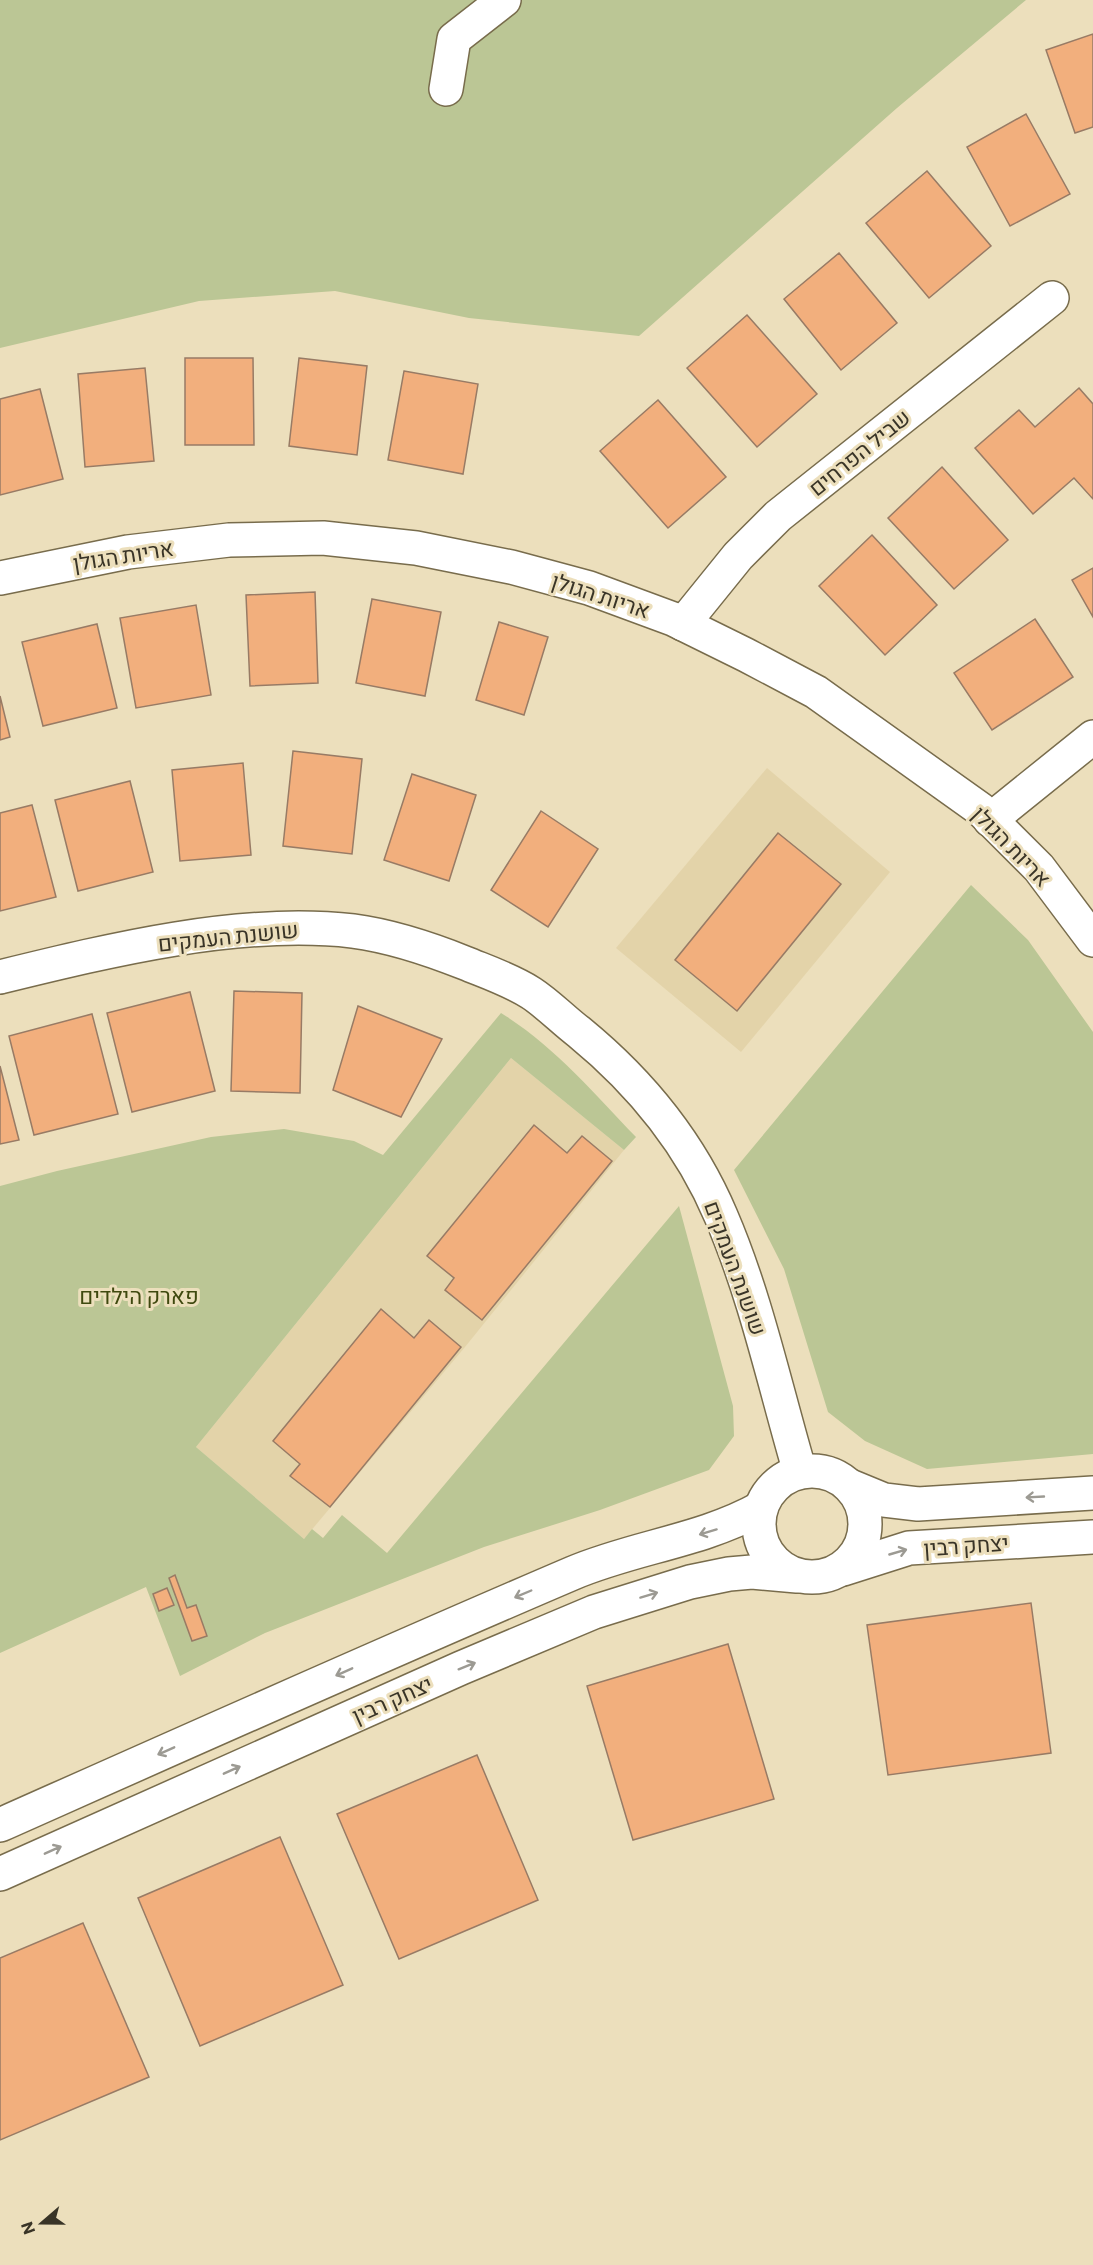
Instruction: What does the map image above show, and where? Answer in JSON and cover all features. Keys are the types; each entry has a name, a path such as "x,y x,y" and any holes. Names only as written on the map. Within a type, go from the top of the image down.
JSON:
{"street":[{"path":"446,89 454,39 504,0"},
{"name":"שביל הפרחים","path":"683,624 738,556 778,516 1052,298"},
{"name":"אריות הגולן","path":"0,578 128,552 229,540 323,538 416,548 511,567 589,588 683,624 746,654 816,692 980,809 1039,868 1093,940"},
{"path":"990,820 1093,737"},
{"name":"שושנת העמקים","path":"0,977 149,944 226,933 293,927 355,932 428,948 496,975 531,993 612,1059 654,1104 690,1157 721,1215 747,1287 800,1472"},
{"path":"819,1471 835,1476 850,1486 861,1501 865,1520 864,1539 856,1556 843,1569 816,1578 797,1576 780,1568 767,1554 758,1527 761,1508 769,1492 783,1479 800,1472 819,1471"},
{"name":"יצחק רבין","path":"850,1486 884,1500 918,1504 1093,1493"},
{"name":"יצחק רבין","path":"0,1825 445,1627 579,1570 706,1533 736,1522 761,1508"},
{"name":"יצחק רבין","path":"843,1569 909,1548 1093,1537"},
{"name":"יצחק רבין","path":"0,1874 461,1668 594,1612 690,1582 729,1574 752,1572 797,1576"}],"shaded area":[{"path":"767,768 890,872 741,1052 616,948"},
{"path":"511,1058 624,1150 465,1347 304,1539 196,1447"}],"green space":[{"path":"0,0 1026,0 897,108 639,336 469,318 335,291 199,301 0,348"},
{"path":"971,885 1028,940 1093,1032 1093,1454 927,1469 865,1441 828,1412 784,1269 734,1170"},
{"name":"פארק הילדים","path":"501,1013 555,1055 636,1137 624,1150 511,1058 196,1447 304,1539 312,1529 323,1538 342,1515 387,1553 679,1206 733,1406 734,1436 709,1470 600,1510 484,1547 265,1633 180,1676 146,1587 0,1653 0,1186 211,1137 284,1129 354,1141 383,1155"}],"building":[{"path":"1093,34 1093,127 1075,133 1046,50"},
{"path":"1026,114 1070,194 1010,226 967,147"},
{"path":"927,171 991,246 929,298 866,223"},
{"path":"839,253 897,323 841,370 784,299"},
{"path":"747,315 817,394 757,447 687,368"},
{"path":"185,358 253,358 254,445 185,445"},
{"path":"299,358 367,366 357,455 289,446"},
{"path":"145,368 154,461 85,467 78,374"},
{"path":"404,371 478,384 463,474 388,460"},
{"path":"1079,388 1093,404 1093,499 1074,478 1033,514 975,448 1019,410 1035,427"},
{"path":"40,389 63,479 0,495 0,399"},
{"path":"658,400 726,477 668,528 600,451"},
{"path":"942,467 1008,540 954,589 888,518"},
{"path":"872,535 937,605 885,655 819,586"},
{"path":"1093,568 1093,617 1072,580"},
{"path":"315,592 318,683 250,686 246,595"},
{"path":"372,599 441,612 425,696 356,683"},
{"path":"196,605 211,695 136,708 120,618"},
{"path":"1035,619 1073,677 992,730 954,673"},
{"path":"499,622 548,637 524,715 476,700"},
{"path":"97,624 117,708 43,726 22,642"},
{"path":"0,696 10,737 0,740"},
{"path":"293,751 362,759 352,854 283,846"},
{"path":"243,763 251,855 180,861 172,770"},
{"path":"412,774 476,795 449,881 384,860"},
{"path":"130,781 153,872 78,891 55,800"},
{"path":"32,805 56,897 0,911 0,813"},
{"path":"541,811 598,849 548,927 491,890"},
{"path":"778,833 841,884 737,1011 675,960"},
{"path":"234,991 302,993 300,1093 231,1091"},
{"path":"190,992 215,1091 132,1112 107,1013"},
{"path":"358,1006 442,1039 401,1117 333,1090"},
{"path":"92,1014 118,1114 34,1135 9,1036"},
{"path":"0,1066 19,1140 0,1144"},
{"path":"534,1125 567,1153 582,1136 612,1161 482,1320 445,1290 454,1278 427,1256"},
{"path":"381,1309 414,1338 429,1320 461,1347 330,1507 290,1476 300,1464 273,1441"},
{"path":"175,1575 187,1608 196,1605 207,1636 192,1641 169,1578"},
{"path":"167,1588 174,1605 159,1611 153,1594"},
{"path":"1031,1603 1051,1753 888,1775 867,1625"},
{"path":"728,1644 774,1799 633,1840 587,1686"},
{"path":"477,1755 538,1900 399,1959 337,1814"},
{"path":"280,1837 343,1985 200,2046 138,1898"},
{"path":"83,1923 149,2077 0,2140 0,1958"}]}
